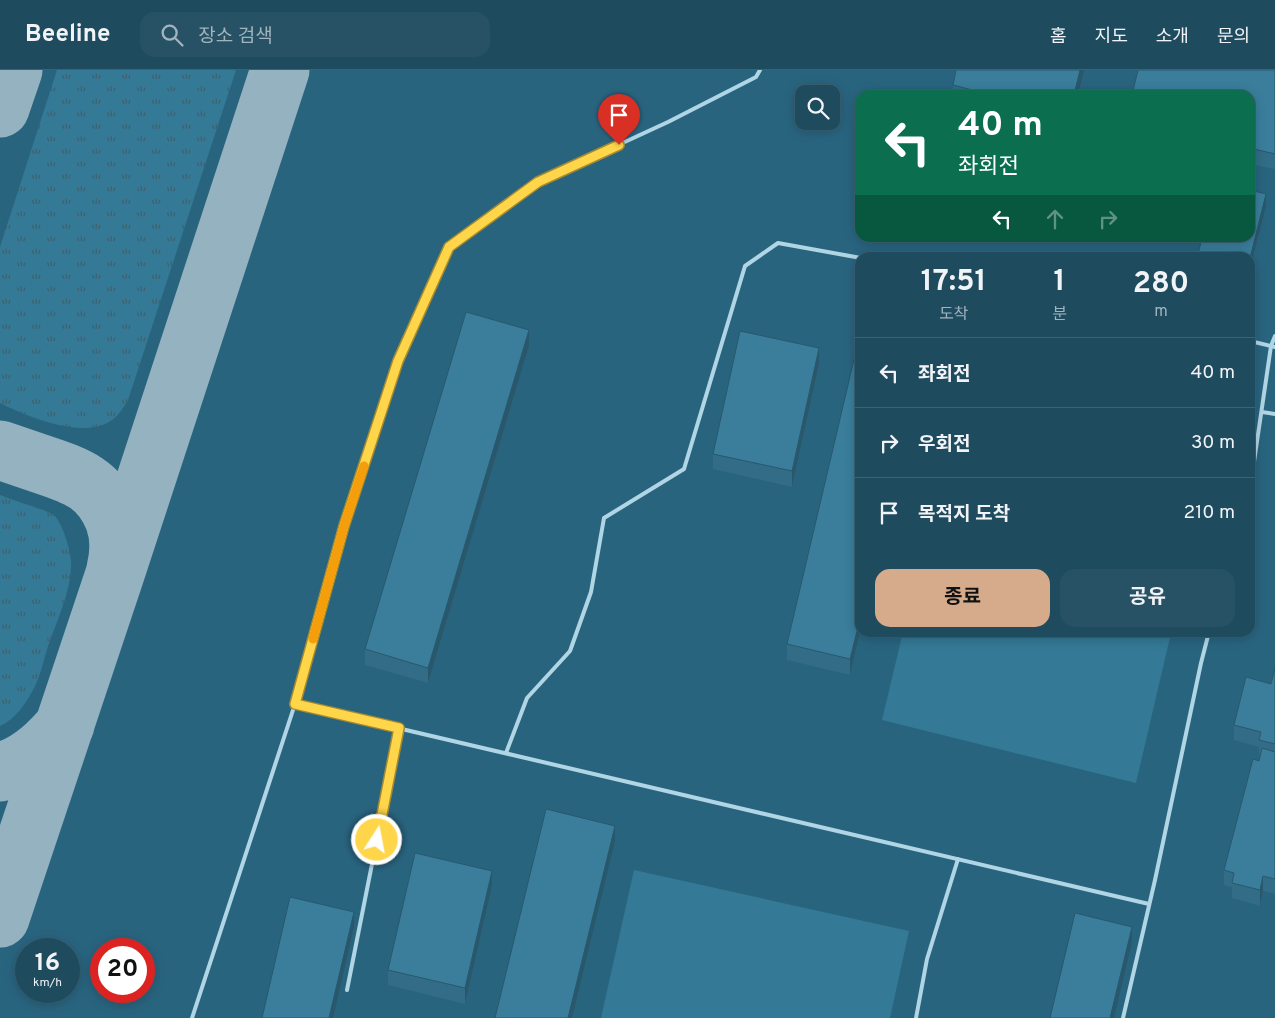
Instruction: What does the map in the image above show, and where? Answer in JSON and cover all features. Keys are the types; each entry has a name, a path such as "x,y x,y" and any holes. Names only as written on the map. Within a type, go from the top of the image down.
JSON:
{"lane":[{"path":"192,1018 295,704 344,526 398,361 449,247 538,182 668,122 756,77 760,70"},
{"path":"506,753 527,698 570,651 591,592 604,518 684,469 745,266 778,243 855,257"},
{"path":"1255,457 1275,336"},
{"path":"1255,342 1273,346"},
{"path":"1262,412 1275,414"},
{"path":"1123,1018 1208,637"},
{"path":"295,704 1149,904"},
{"path":"347,990 399,728"},
{"path":"916,1018 927,958 958,859"}],"green space":[{"path":"57,70 236,70 128,400 114,419 95,427 68,427 53,424 0,403 0,247"},
{"path":"0,495 54,515 66,537 71,561 71,572 67,594 37,681 21,709 12,719 0,726"},
{"path":"902,637 1170,637 1136,783 882,720"},
{"path":"634,870 909,931 890,1018 601,1018"}],"building":[{"path":"956,70 1080,70 1075,90 972,90 953,85"},
{"path":"1138,70 1275,70 1275,154 1255,149 1255,90 1133,90"},
{"path":"1255,191 1266,194 1255,238"},
{"path":"1201,242 1254,242 1252,252 1198,252"},
{"path":"466,312 529,330 428,668 365,649"},
{"path":"740,331 819,348 792,471 713,454"},
{"path":"855,355 856,637 850,659 787,644"},
{"path":"1275,668 1275,744 1259,740 1261,732 1234,725 1246,677 1271,684"},
{"path":"1262,748 1275,752 1275,879 1263,876 1260,890 1232,883 1234,873 1224,870 1253,759 1259,761"},
{"path":"546,809 615,826 568,1018 495,1018"},
{"path":"415,853 492,871 465,988 388,970"},
{"path":"290,897 354,912 329,1018 262,1018"},
{"path":"1075,913 1132,927 1110,1018 1050,1018"}],"taxiway":[{"path":"0,108 13,70"},
{"path":"0,918 280,70"},
{"path":"0,450 67,473 86,483 102,497 116,525 119,544 116,569"},
{"path":"0,772 28,760 65,725"}],"slow traffic":[{"path":"313,639 344,526 364,466"}],"route":[{"path":"377,840 399,728 295,704 344,526 398,361 449,247 538,182 619,145"}]}
